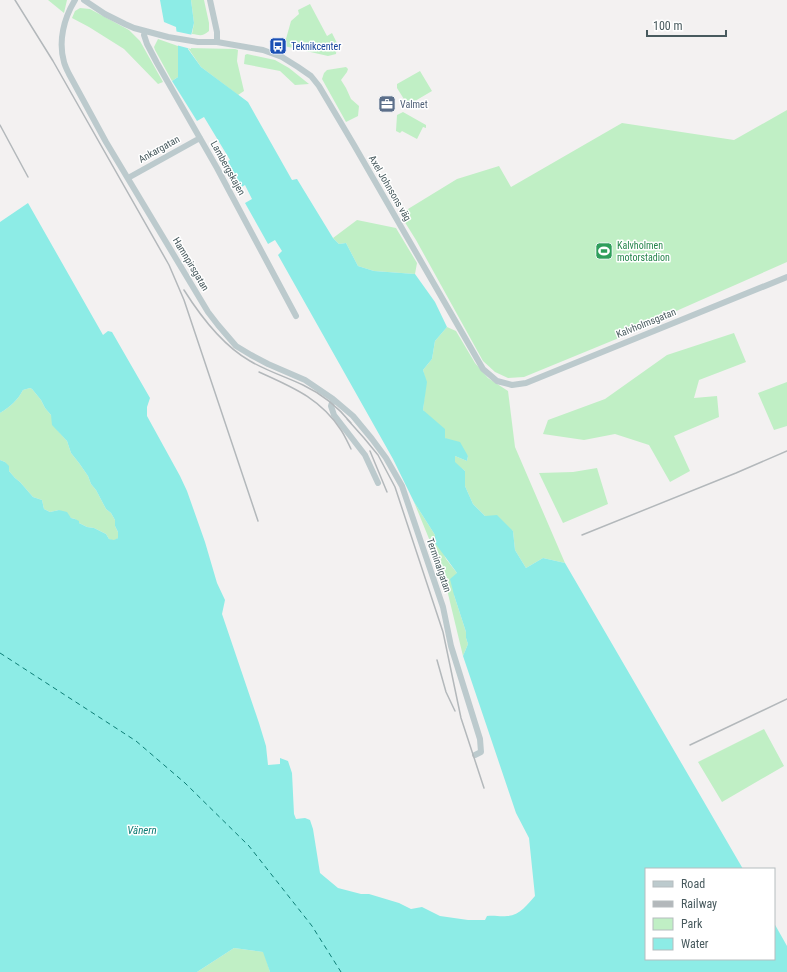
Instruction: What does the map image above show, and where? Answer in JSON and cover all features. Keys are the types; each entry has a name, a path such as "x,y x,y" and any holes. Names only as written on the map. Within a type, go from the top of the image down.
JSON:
{"street":[{"name":"Hamnpirsgatan","path":"75,0 66,19 63,32 62,53 69,74 106,142 208,312 236,346 268,364 305,380 333,399"},
{"name":"Axel Johnsons väg","path":"84,0 100,11 125,24 145,31 198,42 217,42 263,50 282,57 298,66 311,76 319,86 358,152 484,369 497,381 512,385"},
{"path":"210,0 217,32 217,42"},
{"name":"Lambergskajen","path":"145,31 144,35 147,44 157,63 217,168 296,316"},
{"name":"Ankargatan","path":"128,178 200,138"},
{"name":"Kalvholmsgatan","path":"512,385 526,383 787,277"},
{"path":"333,399 330,406 334,415 365,455 378,483"},
{"name":"Terminalgatan","path":"333,399 353,416 372,439 386,458 402,486 443,607 451,646 480,739 481,752 475,755"}],"green space":[{"path":"48,0 67,0 64,13"},
{"path":"191,0 204,0 209,23 209,31 203,35 192,34 194,23"},
{"path":"310,4 327,36 332,33 337,43 336,54 328,56 284,46 291,21 299,14 298,10"},
{"path":"80,8 90,9 129,30 140,41 163,82 158,84 124,49 72,18 75,11"},
{"path":"158,39 178,46 178,77 172,81 154,47"},
{"path":"188,48 238,50 237,61 244,91 238,95 201,67"},
{"path":"247,54 275,60 289,68 309,84 295,85 280,71 244,64 245,55"},
{"path":"346,67 348,69 347,72 341,80 351,99 359,106 358,116 346,122 322,79 327,70"},
{"path":"420,71 432,91 409,105 397,88 397,84"},
{"name":"Kalvholmen motorstadion","path":"787,110 787,262 674,312 670,317 524,377 508,378 495,372 483,361 416,240 401,216 408,209 457,179 499,166 511,187 622,123 734,140"},
{"path":"403,112 426,125 426,128 423,127 417,139 402,131 400,133 396,131 397,115"},
{"path":"357,220 396,228 417,263 415,274 374,271 358,266 346,243 339,244 333,238"},
{"path":"447,327 456,331 475,363 488,378 508,391 515,447 565,563 543,558 526,568 515,550 513,531 485,516 473,504 465,486 465,471 455,463 455,456 467,461 468,456 445,438 423,410 426,382 423,370 432,359 435,341"},
{"path":"734,333 746,362 699,380 694,398 717,396 719,417 674,436 690,471 670,482 649,445 615,434 584,440 543,434 548,420 605,399 667,355"},
{"path":"787,382 787,426 774,430 758,393"},
{"path":"30,388 41,400 51,415 58,431 67,441 71,453 88,476 106,509 111,513 115,520 118,538 114,541 109,539 106,534 79,523 59,510 50,512 44,509 42,500 33,497 9,471 5,462 0,460 0,413 19,397 23,390"},
{"path":"597,468 608,504 563,523 539,473 573,472"},
{"path":"414,502 435,535 446,559 457,573 454,595 466,632 468,644 463,656 443,573"},
{"path":"764,729 784,766 722,802 698,762"},
{"path":"234,948 264,952 270,972 197,972"}],"water":[{"name":"Vänern","path":"160,0 191,0 194,23 188,49 201,67 248,102 292,180 297,179 333,238 339,244 346,243 358,266 374,271 415,274 435,302 447,327 435,341 432,359 423,370 427,382 423,410 445,429 445,438 460,442 468,456 467,461 455,456 455,462 465,471 465,486 473,504 485,516 497,515 513,531 515,550 526,568 543,558 565,563 742,868 645,868 645,960 775,960 775,925 787,946 787,972 270,972 263,952 234,948 197,972 0,972 0,460 9,466 9,471 33,497 42,500 44,509 50,512 59,510 67,512 71,518 79,521 79,523 87,527 94,528 106,534 109,539 114,540 118,538 115,520 111,513 106,509 88,476 71,453 67,441 52,425 51,415 32,389 30,388 23,390 13,403 0,413 0,222 28,203 103,335 108,331 112,332 150,398 147,407 147,416 187,491 205,542 217,583 225,600 222,614 259,723 266,746 268,765 280,764 280,758 288,761 292,773 294,814 296,819 305,818 310,820 313,829 320,873 338,888 361,894 369,894 399,903 411,909 422,907 440,916 468,920 485,920 487,916 504,916 515,914 523,909 535,896 529,838 516,813 463,656 468,644 466,632 450,579 457,573 435,543 435,535 414,502 393,459 278,255 282,251 275,240 268,244 245,203 252,199 245,185 237,190 222,164 230,160 204,117 197,121 172,81 178,77 178,46 176,27 164,22"}],"pier":[{"path":"174,31 193,35 191,49 176,45"}],"ferry route":[{"path":"0,653 136,741 185,783 249,846 312,926 341,972"}],"railway":[{"path":"15,0 53,61 169,265 184,300 258,521"},
{"path":"0,125 28,177"},
{"path":"184,290 213,330 230,347 256,365 317,392 335,406 351,423"},
{"path":"259,372 283,383 315,402 333,419 351,449"},
{"path":"347,419 378,455 395,487 443,632 461,718 484,788"},
{"path":"370,451 387,492"},
{"path":"582,535 787,451"},
{"path":"437,660 446,692 455,711"},
{"path":"690,745 787,699"}],"place":[{"name":"Teknikcenter","path":"278,46"},
{"name":"Valmet","path":"387,104"},
{"name":"Kalvholmen motorstadion","path":"604,251"}]}
